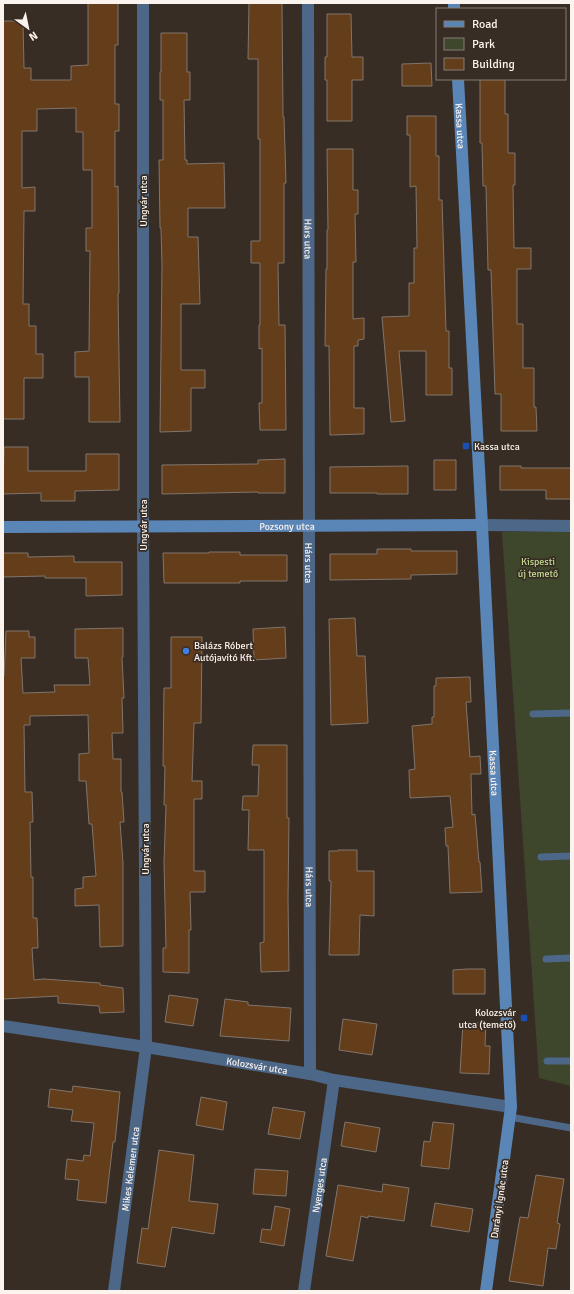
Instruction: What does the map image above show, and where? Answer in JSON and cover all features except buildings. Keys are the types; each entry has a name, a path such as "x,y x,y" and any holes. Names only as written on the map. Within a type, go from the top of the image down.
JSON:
{"street":[{"name":"Ungvár utca","path":"144,3 143,526 146,1047"},
{"name":"Hárs utca","path":"308,3 310,1074"},
{"name":"Kassa utca","path":"458,80 482,526 510,1112"},
{"name":"Pozsony utca","path":"3,527 571,526"},
{"name":"Kolozsvár utca","path":"3,1026 146,1047 310,1074 334,1080 510,1112"},
{"name":"Mikes Kelemen utca","path":"114,1291 146,1047"},
{"name":"Nyerges utca","path":"304,1291 334,1080"},
{"name":"Darányi Ignác utca","path":"486,1291 510,1112"}],"lane":[{"path":"533,714 571,713"},
{"path":"541,857 571,856"},
{"path":"546,959 571,958"},
{"path":"547,1062 571,1061"},
{"path":"510,1112 571,1128"}],"green space":[{"name":"Kispesti új temető","path":"571,531 571,1086 539,1078 502,532"}],"place":[{"name":"Kassa utca","path":"466,446"},
{"name":"Balázs Róbert Autójavító Kft.","path":"186,651"},
{"name":"Kolozsvár utca (temető)","path":"524,1018"}]}
